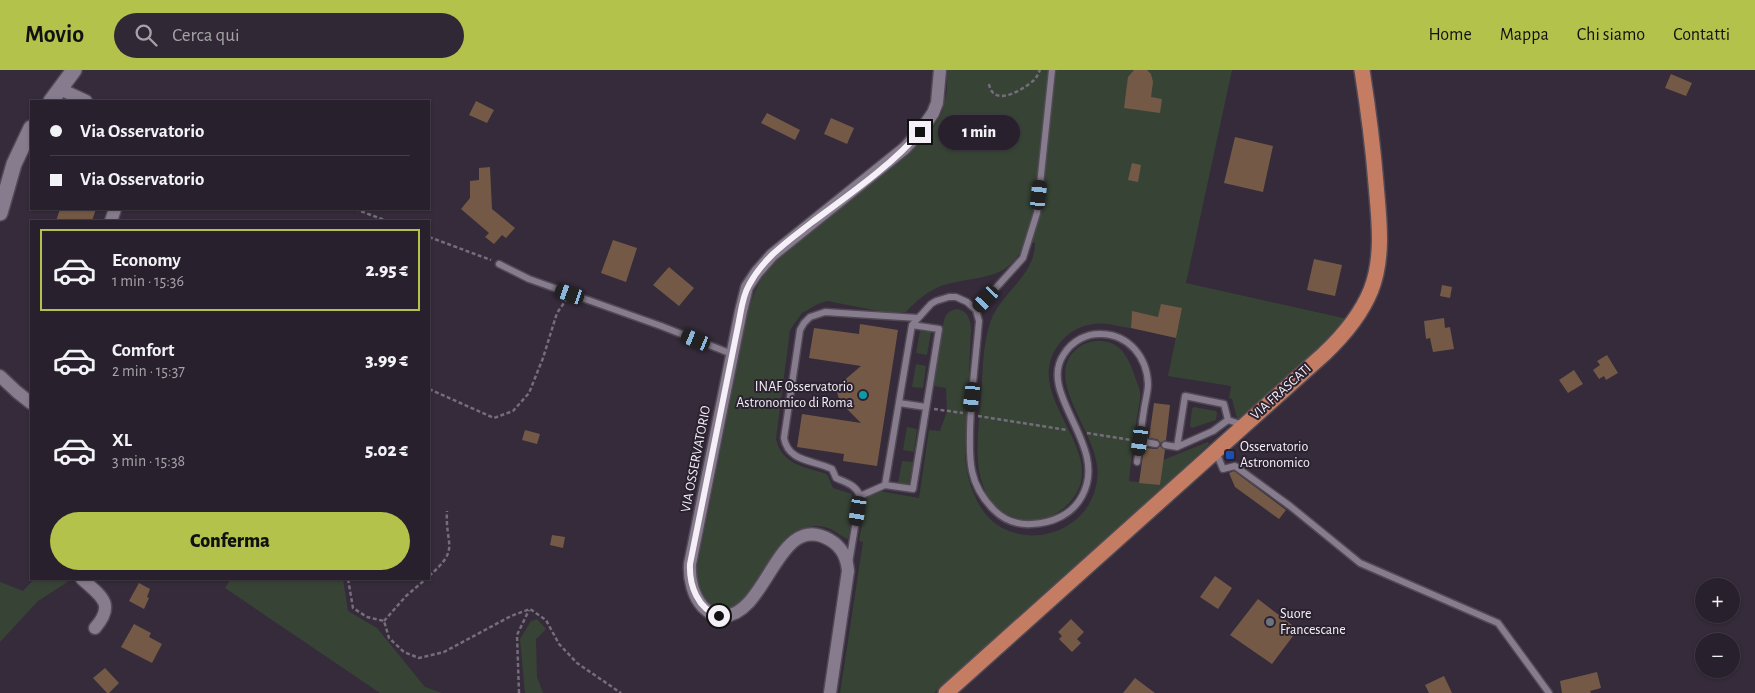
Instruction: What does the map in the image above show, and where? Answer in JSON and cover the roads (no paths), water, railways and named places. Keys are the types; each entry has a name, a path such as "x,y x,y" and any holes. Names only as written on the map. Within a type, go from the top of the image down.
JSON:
{"main road":[{"name":"VIA FRASCATI","path":"946,693 1336,342 1359,313 1373,285 1379,251 1379,220 1371,132 1362,70"}],"street":[{"path":"52,100 74,70"},
{"name":"VIA OSSERVATORIO","path":"830,693 848,571 846,558 838,546 825,536 811,534 800,538 788,546 752,600 737,612 725,616 714,614 704,608 696,595 690,577 690,564 747,287 757,272 784,244 845,197 913,140 935,108 939,91 940,70"},
{"path":"60,89 84,100"},
{"path":"0,213 14,164 30,130"},
{"path":"0,376 30,402"},
{"path":"83,580 100,595 106,607 105,615 95,628"}],"lane":[{"path":"976,310 1023,258 1038,213 1052,70"},
{"path":"499,264 529,279 661,326 732,354"},
{"path":"885,484 912,325 936,300 949,297 962,299 972,306 976,310 979,321 970,414 970,461 978,489 998,514 1013,522 1024,524 1046,523 1061,517 1074,507 1082,496 1087,484 1089,466 1085,448 1059,387 1058,365 1063,354 1078,340 1092,334 1109,334 1124,340 1134,348 1143,360 1148,384 1137,462"},
{"path":"848,571 860,496 853,486 836,478 832,469 798,458 790,452 784,438 800,330 810,317 825,312 918,318"},
{"path":"860,496 885,484 913,489 939,329 912,325"},
{"path":"1177,447 1185,396 1224,404 1228,420"},
{"path":"899,403 926,408"},
{"path":"1228,420 1244,425"},
{"path":"1165,445 1177,447 1214,431 1228,420"},
{"path":"1140,441 1156,444"},
{"path":"1215,451 1223,469 1235,466 1290,506 1360,564 1498,623 1549,693"}],"place":[{"name":"INAF Osservatorio Astronomico di Roma","path":"863,395"},
{"name":"Osservatorio Astronomico","path":"1230,455"},
{"name":"Suore Francescane","path":"1270,622"}]}
